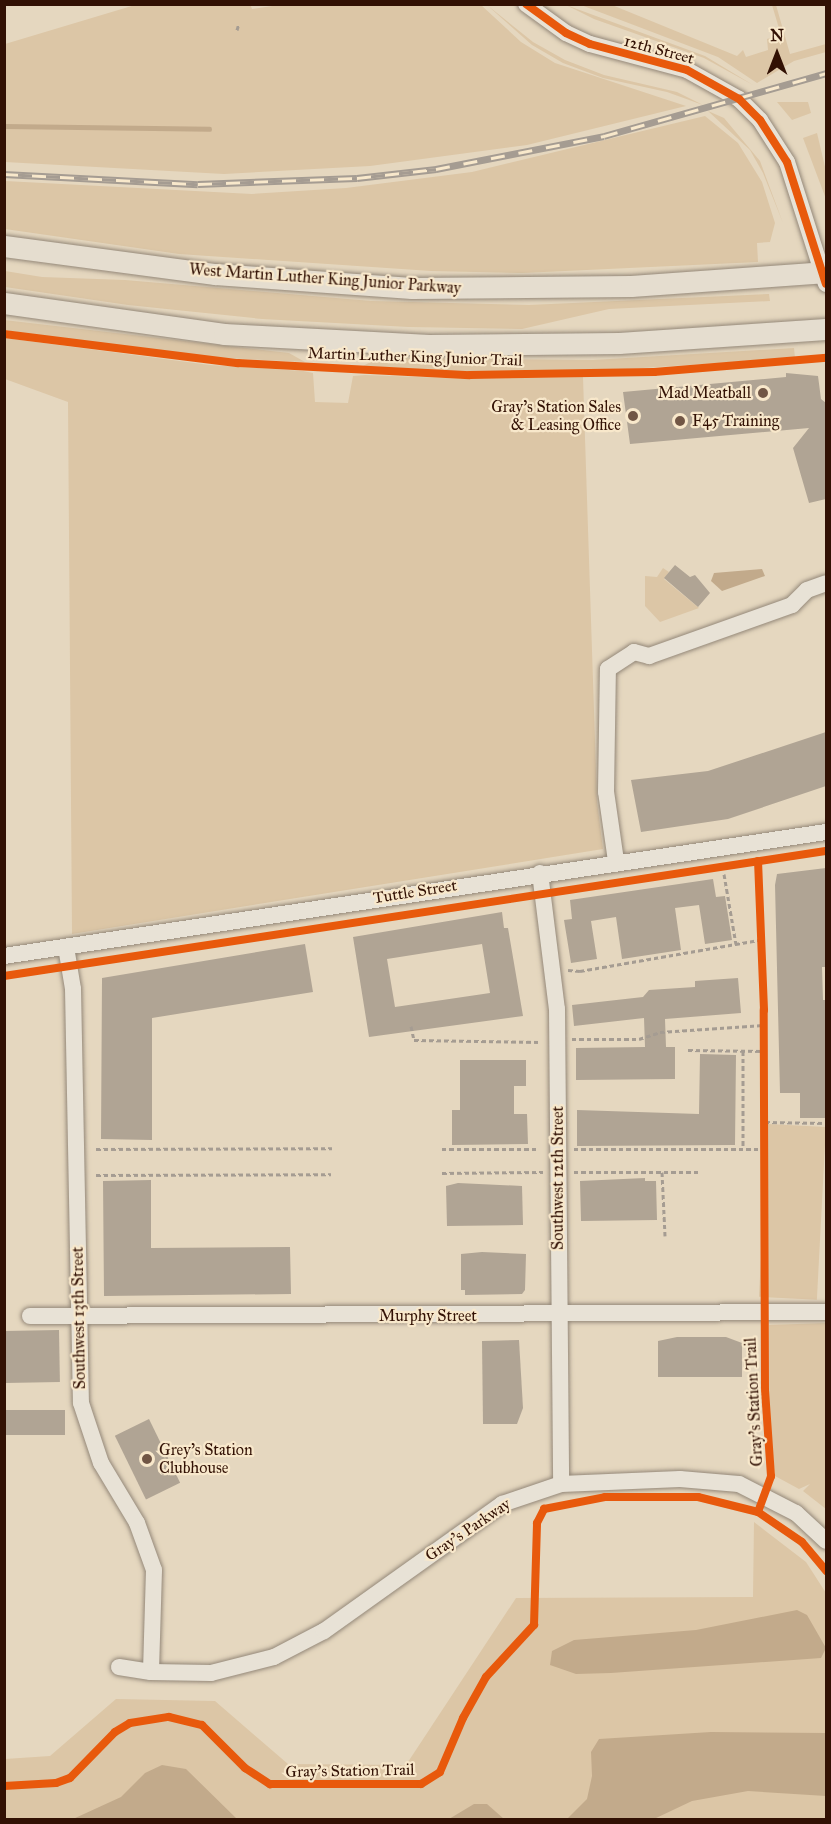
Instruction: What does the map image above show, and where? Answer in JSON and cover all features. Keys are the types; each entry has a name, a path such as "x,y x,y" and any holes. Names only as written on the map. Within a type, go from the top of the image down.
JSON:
{"main road":[{"name":"West Martin Luther King Junior Parkway","path":"4,246 214,274 412,288 631,286 826,276"},
{"path":"4,303 224,334 429,345 619,343 826,329"}],"street":[{"name":"12th Street","path":"526,4 566,33 590,44 687,70 739,99 760,120 787,162 826,276"},
{"path":"616,861 606,792 608,669 634,652 649,656 792,605 807,590 826,583"},
{"name":"Tuttle Street","path":"4,956 616,861 826,832"},
{"name":"Southwest 12th Street","path":"540,873 557,997 561,1484"},
{"name":"Southwest 13th Street","path":"66,947 73,989 81,1403 89,1435 137,1523 154,1570 151,1672"},
{"name":"Murphy Street","path":"30,1316 559,1316 826,1312"},
{"name":"Gray's Parkway","path":"119,1667 151,1672 211,1673 243,1668 296,1647 502,1504 561,1484 680,1479 740,1484 796,1513 826,1541"}],"path":[{"path":"237,30 239,23"},
{"path":"712,867 724,870 735,944"},
{"path":"568,970 580,971 735,944 760,944 759,928"},
{"path":"411,1026 414,1040 540,1042"},
{"path":"571,1039 639,1039 660,1032 764,1034"},
{"path":"688,1050 743,1051 764,1034"},
{"path":"764,1034 765,1060"},
{"path":"743,1051 743,1149"},
{"path":"765,1111 765,1131"},
{"path":"765,1122 826,1124"},
{"path":"765,1140 765,1160"},
{"path":"96,1149 332,1148"},
{"path":"442,1149 539,1149"},
{"path":"573,1149 765,1149"},
{"path":"442,1173 548,1172"},
{"path":"567,1172 699,1172"},
{"path":"662,1172 665,1236"},
{"path":"96,1175 331,1174"}],"shaded area":[{"path":"250,4 252,9 286,4 481,5 521,42 555,63 686,106 527,145 370,166 224,174 5,162 5,44 135,5"},
{"path":"487,5 533,42 565,60 604,75 677,92 703,105 667,92 603,78 563,63 532,45"},
{"path":"566,5 705,56 753,85 704,58 594,19"},
{"path":"581,5 612,5 737,56 743,50 746,57 768,50 767,39 781,35 772,5 776,5 790,54 826,44 826,52 794,61 757,83 718,57"},
{"path":"777,102 808,102 811,113 792,120"},
{"path":"708,111 724,118 760,161 783,223 763,173 750,150"},
{"path":"705,116 738,143 762,182 775,223 770,242 757,243 758,262 522,273 431,271 179,254 5,229 5,181 252,194 346,188 472,172"},
{"path":"817,133 826,171 826,199 803,138"},
{"path":"5,271 42,277 125,280 371,301 529,305 769,294 770,301 609,309 522,329 409,327 262,319 128,305 5,287"},
{"path":"4,320 289,353 305,362 223,358 55,338 5,330"},
{"path":"5,338 210,365 313,373 315,402 348,403 353,376 470,379 583,377 597,802 603,849 72,934 68,402 5,379"},
{"path":"794,348 795,358 627,369 470,372 363,366 378,358 593,360"},
{"path":"663,568 669,572 664,579 699,608 660,622 645,606 645,576 657,577"},
{"path":"762,569 765,576 722,591 711,581 714,573"},
{"path":"768,1124 826,1127 817,1300 759,1297"},
{"path":"826,1323 826,1509 803,1491 810,1484 799,1489 775,1476 768,1405 769,1325"},
{"path":"754,1522 806,1562 826,1593 826,1819 5,1820 5,1759 50,1756 116,1699 215,1701 288,1764 406,1765 516,1598 753,1597"},
{"path":"797,1610 807,1615 826,1648 821,1658 576,1674 550,1665 552,1651 574,1640 696,1630"},
{"path":"711,1732 826,1733 826,1796 748,1791 692,1801 654,1819 567,1819 587,1799 592,1776 591,1752 599,1739"},
{"path":"162,1765 186,1769 237,1819 73,1819 121,1797 145,1773"},
{"path":"474,1804 487,1804 504,1819 449,1819"}],"building":[{"path":"786,373 818,376 821,399 826,403 826,499 809,503 793,448 809,428 630,444 623,392 786,377"},
{"path":"675,565 690,577 695,575 710,593 698,607 664,578"},
{"path":"826,732 826,786 728,819 641,832 631,780 708,771"},
{"path":"826,868 826,967 822,967 823,1000 826,1000 826,1118 800,1118 800,1093 780,1093 775,885 777,874"},
{"path":"713,879 716,897 725,896 732,940 705,944 699,905 675,908 681,950 622,959 616,917 591,921 597,959 571,963 564,920 572,919 570,900"},
{"path":"502,912 504,928 508,928 523,1016 369,1037 353,937","holes":["482,944 490,993 395,1007 387,959"]},
{"path":"305,944 313,992 152,1018 152,1140 101,1139 102,978"},
{"path":"738,978 741,1013 665,1019 666,1047 675,1047 675,1079 576,1080 576,1048 645,1047 644,1018 574,1026 572,1005 643,997 649,990 695,987 695,981"},
{"path":"700,1054 736,1055 735,1145 577,1146 577,1110 699,1114"},
{"path":"460,1060 526,1060 526,1086 514,1086 514,1114 527,1114 528,1144 452,1145 452,1110 460,1110"},
{"path":"645,1178 645,1181 656,1181 657,1220 581,1221 580,1181"},
{"path":"151,1180 151,1248 290,1247 291,1294 104,1296 103,1181"},
{"path":"458,1183 522,1186 523,1225 447,1226 446,1186"},
{"path":"482,1252 526,1254 525,1290 522,1294 465,1295 465,1290 461,1290 461,1254"},
{"path":"59,1330 60,1382 5,1383 4,1331"},
{"path":"677,1337 726,1337 742,1343 742,1377 658,1377 658,1341"},
{"path":"519,1340 523,1408 517,1424 483,1424 482,1341"},
{"path":"4,1410 65,1410 65,1435 4,1435"},
{"name":"Grey's Station Clubhouse","path":"149,1419 180,1483 146,1499 115,1436"}],"waterway":[{"path":"4,126 209,129"}],"railway":[{"path":"4,174 198,184 357,178 436,169 604,136 826,73"}],"cycle path":[{"path":"526,4 566,33 590,44 687,70 739,99 760,120 787,162 826,284"},
{"name":"Martin Luther King Junior Trail","path":"4,334 238,363 470,375 654,372 826,358"},
{"path":"4,976 826,851"},
{"name":"Gray's Station Trail","path":"4,1786 56,1783 70,1778 115,1732 130,1723 169,1717 202,1725 245,1768 270,1784 421,1784 440,1772 463,1718 486,1677 534,1625 537,1523 544,1509 605,1497 698,1497 758,1512 771,1476 765,1390 764,1010 758,861"},
{"path":"758,1512 802,1542 826,1571"}],"place":[{"name":"Mad Meatball","path":"763,393"},
{"name":"Gray's Station Sales & Leasing Office","path":"633,416"},
{"name":"F45 Training","path":"680,421"},
{"name":"Grey's Station Clubhouse","path":"147,1459"}]}
